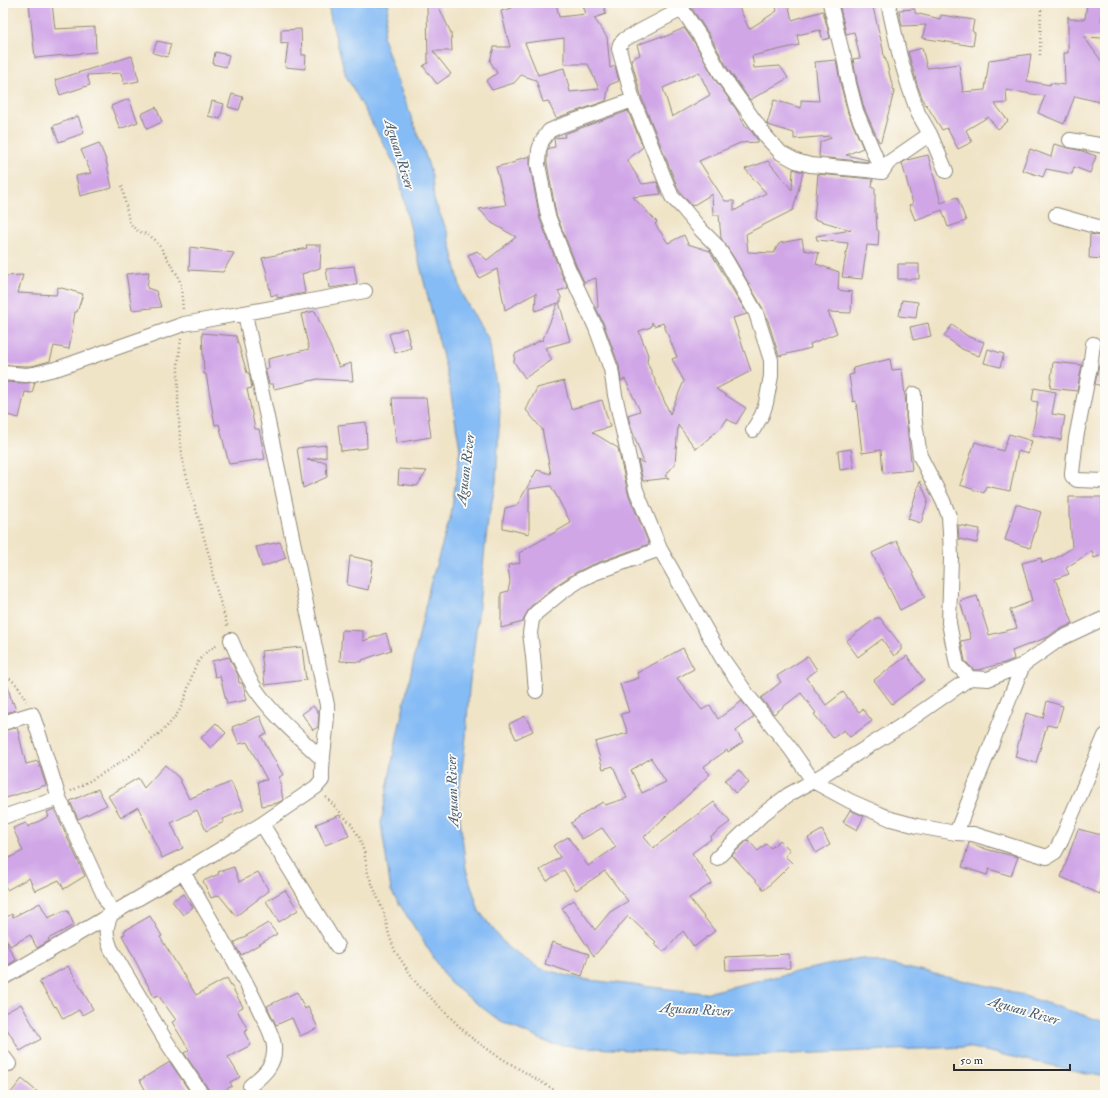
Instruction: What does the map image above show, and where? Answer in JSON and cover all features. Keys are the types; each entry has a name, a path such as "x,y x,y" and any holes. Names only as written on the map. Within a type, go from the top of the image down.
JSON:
{"street":[{"path":"830,3 856,110 882,172"},
{"path":"888,3 900,57 918,114 930,134 946,171"},
{"path":"753,430 762,415 766,403 771,376 771,360 756,313 728,262 717,246 672,197 633,100 619,49 620,44 625,39 680,6 721,74 767,138 781,153 796,161 810,165 882,172"},
{"path":"633,100 549,131 542,141 539,150 538,164 548,216 568,268 596,328 611,369 615,396 636,490 660,549 722,658 749,697 790,748 813,781 891,819 917,826 956,833 973,834 1047,857 1055,852 1060,842 1105,736"},
{"path":"882,172 888,163 930,134"},
{"path":"1070,140 1105,146"},
{"path":"1056,215 1105,228"},
{"path":"3,373 26,375 34,374 59,368 184,324 365,291"},
{"path":"3,978 262,824 316,787 322,780 322,759 327,705 245,314"},
{"path":"1093,344 1076,438 1072,476 1077,480 1105,481"},
{"path":"914,394 914,416 920,456 949,516 951,558 949,623 957,665 970,678"},
{"path":"536,691 530,633 532,620 536,613 562,591 580,580 592,574 660,549"},
{"path":"717,858 763,814 788,795 901,726 970,678 988,679 1023,665 1060,639 1105,618"},
{"path":"232,640 239,658 256,689 272,710 322,759"},
{"path":"956,833 1023,665"},
{"path":"3,723 32,714 59,798 112,914"},
{"path":"3,817 59,798"},
{"path":"262,824 337,946"},
{"path":"183,872 247,983 269,1030 274,1046 273,1059 266,1073 250,1086"},
{"path":"112,914 107,924 106,937 111,949 166,1041 202,1095"}],"path":[{"path":"1040,55 1041,3"},
{"path":"59,798 137,752 170,724 179,712 185,699 200,658 210,649 232,640 214,581 210,559 184,467 180,439 178,365 184,324 182,285 178,276 155,240 149,235 138,231 129,221 122,186"},
{"path":"3,674 11,679 20,688 32,714"},
{"path":"316,787 342,813 351,824 358,837 364,852 368,874 384,913 389,935 395,951 417,984 469,1036 496,1055 563,1095"}],"water":[{"name":"Agusan River","path":"328,3 389,3 383,37 432,176 434,200 448,233 462,295 489,340 500,410 496,482 488,521 458,802 466,869 479,911 507,947 539,968 580,979 705,993 860,958 1003,989 1105,1022 1105,1077 967,1047 743,1056 593,1048 551,1044 501,1022 450,983 391,891 381,823 395,746 430,585 451,515 460,449 448,377 406,210 398,170 346,76"}],"building":[{"path":"29,3 52,3 55,29 95,27 96,52 35,58"},
{"path":"427,3 437,3 451,33 452,51 433,51 451,74 437,84 423,66 428,63"},
{"path":"511,3 556,3 559,17 586,14 582,3 603,3 606,14 594,18 607,37 610,68 615,66 619,81 609,85 606,101 556,118 548,101 543,102 536,80 521,75 514,83 492,90 486,81 497,73 490,61 494,47 510,47 501,11 512,8","holes":["564,38 564,64 588,64 599,89 570,92 564,68 538,75 525,43"]},
{"path":"688,3 737,3 749,29 777,11 775,3 788,3 792,20 823,11 830,38 823,40 820,30 797,35 799,45 752,56 754,68 780,66 788,78 750,100 728,69 710,36"},
{"path":"839,3 872,3 884,58 885,57 894,92 881,141 879,142 864,108 857,82 853,59 860,58 854,32 846,34"},
{"path":"1087,3 1103,3 1101,21 1103,21 1103,38 1084,37 1105,66 1105,77 1099,102 1075,96 1064,124 1038,113 1045,96 1006,90 1007,103 995,104 1008,121 998,129 988,117 966,130 972,142 958,149 947,128 942,130 926,104 925,105 917,84 908,52 922,48 927,68 959,64 963,92 985,90 989,60 1031,54 1027,81 1050,85 1050,83 1065,85 1064,53 1068,53 1068,16 1070,19 1085,19"},
{"path":"915,9 915,13 940,19 941,15 974,20 972,31 975,33 973,46 922,38 926,25 902,26 899,10"},
{"path":"684,28 696,45 714,78 736,109 746,128 749,128 759,142 740,143 699,161 725,201 734,201 734,211 766,193 745,169 768,161 792,190 793,169 803,172 793,210 746,234 748,252 774,253 780,243 802,239 804,250 819,253 816,264 839,272 838,290 852,292 851,313 828,312 837,333 810,344 811,348 779,356 763,309 721,238 719,215 713,215 712,194 692,206 679,191 642,99 631,59 640,55 637,45 662,36 662,38","holes":["699,72 710,95 672,117 663,88"]},
{"path":"301,29 302,55 306,55 305,69 285,67 288,43 281,44 281,30"},
{"path":"157,41 171,44 167,57 153,53"},
{"path":"215,52 229,55 226,67 213,64"},
{"path":"132,56 139,81 124,84 121,73 87,75 90,85 60,95 55,80"},
{"path":"836,60 848,113 863,148 846,155 868,160 868,162 819,157 820,142 831,138 830,136 794,139 794,133 767,124 774,100 801,108 801,100 819,101 815,62"},
{"path":"232,94 243,97 239,110 228,107"},
{"path":"129,99 138,122 120,129 111,106"},
{"path":"212,101 224,104 220,119 208,116"},
{"path":"156,107 162,122 147,129 141,114"},
{"path":"628,111 643,147 627,160 642,184 657,182 661,194 633,197 657,222 655,224 668,243 684,235 688,244 710,251 747,314 733,318 751,371 716,389 746,408 736,424 727,419 721,428 696,449 678,425 675,464 665,476 669,478 643,481 638,460 644,463 630,425 628,415 640,411 625,379 621,381 619,366 596,308 598,307 596,278 584,282 556,214 547,163 547,152 549,148 555,147 554,138 565,137 564,134","holes":["652,322 654,326 663,323 677,357 672,359 684,381 670,414 647,362 648,355 639,331 651,327"]},
{"path":"78,116 84,133 59,142 53,126"},
{"path":"99,143 106,160 112,188 80,196 76,176 91,173 81,150"},
{"path":"1054,144 1096,156 1090,173 1074,167 1072,174 1046,169 1043,177 1022,170 1030,149 1051,157"},
{"path":"928,155 941,203 957,197 966,221 948,227 942,210 915,220 909,205 913,204 902,163 907,160"},
{"path":"530,156 530,166 540,219 568,288 558,291 561,297 561,302 559,302 570,341 545,348 552,360 525,378 514,362 515,354 541,340 542,341 558,303 535,311 536,293 505,310 497,269 479,278 468,255 477,251 487,260 516,237 492,223 479,209 506,205 496,167 516,162 516,160"},
{"path":"818,174 873,179 872,188 875,188 875,213 877,230 879,231 878,246 867,245 862,279 842,277 848,243 817,240 816,236 851,230 814,219"},
{"path":"1090,234 1105,237 1105,259 1089,258"},
{"path":"306,245 321,245 320,268 302,274 305,293 277,298 277,294 271,296 262,258 307,248"},
{"path":"190,247 234,253 223,272 189,270"},
{"path":"898,264 919,264 919,279 898,279"},
{"path":"354,266 357,284 329,288 326,269"},
{"path":"149,272 147,288 156,291 161,307 132,310 126,274"},
{"path":"23,275 18,293 56,295 58,287 83,294 77,312 75,312 69,349 54,346 50,361 32,366 3,365 3,286 6,276"},
{"path":"902,300 918,302 916,318 899,316"},
{"path":"315,311 339,367 351,363 353,381 318,379 274,389 273,384 269,384 265,369 269,368 268,359 309,349 301,314"},
{"path":"928,323 931,336 913,340 910,327"},
{"path":"952,325 969,337 984,342 979,356 962,349 944,336"},
{"path":"406,328 411,348 395,353 389,334"},
{"path":"202,333 236,336 247,373 249,373 252,388 247,389 255,429 259,429 265,459 229,464 219,424 215,425 206,374 204,374"},
{"path":"988,349 1004,354 1000,367 984,363"},
{"path":"890,359 892,370 902,369 912,470 883,473 881,450 862,453 856,401 853,402 849,375 854,374 853,368"},
{"path":"1053,362 1082,365 1077,391 1050,388"},
{"path":"1099,366 1105,367 1105,387 1095,384"},
{"path":"564,381 571,409 602,400 610,427 592,432 618,448 628,493 649,544 589,566 575,573 558,584 531,606 523,622 501,628 501,593 508,591 510,582 508,565 520,563 519,553 571,523 551,486 529,489 529,534 503,528 505,508 517,505 537,470 551,474 542,429 526,410 537,388"},
{"path":"3,382 35,382 32,393 25,392 19,418 3,414"},
{"path":"1034,388 1056,392 1052,414 1065,416 1061,440 1032,435 1038,402 1032,401"},
{"path":"392,398 426,398 431,437 396,443"},
{"path":"366,422 367,448 341,451 338,425"},
{"path":"1009,434 1032,441 1028,454 1018,451 1010,491 986,486 984,493 960,485 975,442 1003,451"},
{"path":"326,445 326,457 307,460 326,462 327,477 303,488 297,448"},
{"path":"851,449 854,468 840,470 838,451"},
{"path":"399,469 427,471 417,486 398,484"},
{"path":"920,481 928,500 921,523 908,519"},
{"path":"1069,497 1102,497 1102,522 1105,520 1105,554 1094,558 1092,551 1066,568 1069,574 1055,579 1073,623 1056,631 1048,637 1012,651 1014,659 1004,663 974,670 965,661 961,641 971,639 960,601 977,596 989,635 1017,628 1010,610 1032,601 1022,563 1041,558 1042,563 1056,558 1072,548 1069,518"},
{"path":"1016,504 1041,512 1030,548 1005,540"},
{"path":"958,525 980,529 977,543 959,539"},
{"path":"897,541 925,597 900,610 872,553"},
{"path":"280,542 286,558 262,567 256,547"},
{"path":"350,556 373,561 368,590 347,585"},
{"path":"876,618 880,618 901,645 901,650 894,656 882,639 858,657 846,641"},
{"path":"342,630 363,631 363,641 386,633 391,650 362,660 362,662 340,661"},
{"path":"302,647 306,680 265,685 261,651"},
{"path":"683,648 694,669 677,678 702,710 710,705 718,719 742,701 754,717 736,731 743,742 728,752 727,750 703,767 710,774 644,837 653,848 714,802 730,822 692,853 712,883 689,898 715,931 694,947 683,931 664,952 654,944 656,942 628,916 594,956 562,908 574,900 595,930 610,912 628,901 605,871 576,890 564,870 547,881 540,870 560,857 553,846 568,837 588,866 616,847 602,828 582,839 571,823 603,802 605,805 627,798 613,766 603,769 595,742 628,733 621,714 629,712 620,684 639,678 637,673","holes":["651,758 666,782 642,793 631,770"]},
{"path":"808,656 817,670 806,678 826,705 843,692 859,712 863,709 872,721 850,737 844,730 833,738 814,714 816,713 801,693 774,714 761,698 781,682 777,676"},
{"path":"907,656 924,680 892,704 874,680"},
{"path":"229,657 238,675 239,683 242,683 243,685 247,700 227,704 220,676 215,677 212,661"},
{"path":"8,687 12,703 13,702 16,710 3,714 3,688"},
{"path":"1047,701 1063,706 1057,727 1047,725 1036,763 1015,757 1026,713 1043,718"},
{"path":"313,706 319,714 318,727 313,730 302,714"},
{"path":"260,716 267,734 261,736 283,775 279,777 283,800 277,803 262,806 258,781 267,780 247,742 239,744 232,727"},
{"path":"525,716 533,731 516,739 509,724"},
{"path":"216,723 226,733 211,748 201,738"},
{"path":"17,727 26,764 38,761 46,785 3,799 3,731"},
{"path":"165,765 179,778 189,799 231,782 244,810 223,819 224,822 206,831 197,810 171,823 183,848 162,858 138,807 121,817 108,796 138,778 144,788"},
{"path":"739,770 749,783 735,793 725,780"},
{"path":"98,789 107,805 78,819 70,801"},
{"path":"54,809 85,876 64,889 59,880 35,891 29,878 7,890 3,882 3,861 23,851 13,828 26,823 28,827 49,816 47,812"},
{"path":"850,810 864,816 857,830 843,822"},
{"path":"340,815 349,836 325,845 316,824"},
{"path":"1078,829 1105,836 1105,875 1100,894 1061,877"},
{"path":"822,830 830,845 816,853 808,838"},
{"path":"748,840 758,851 766,844 771,848 780,840 790,850 785,856 792,863 764,890 732,855"},
{"path":"969,843 989,850 1018,857 1011,876 989,869 987,875 962,867"},
{"path":"234,867 239,882 258,872 269,891 236,916 219,895 211,898 203,881 219,874 218,872"},
{"path":"285,890 298,910 279,922 266,901"},
{"path":"183,894 193,907 183,915 172,901"},
{"path":"40,903 48,918 63,911 68,911 74,925 48,939 49,941 37,948 30,935 10,946 3,934 3,919 12,914 13,917"},
{"path":"150,916 162,936 160,937 196,995 227,978 243,1007 237,1010 248,1030 244,1032 251,1045 228,1057 240,1077 230,1082 232,1086 216,1095 210,1095 209,1090 184,1053 189,1050 172,1022 176,1020 158,995 154,997 122,935 125,934 124,931"},
{"path":"268,923 277,934 241,955 234,943"},
{"path":"3,938 16,960 3,968"},
{"path":"552,942 589,954 582,976 545,964"},
{"path":"789,954 790,968 726,970 725,957"},
{"path":"68,966 93,1009 82,1015 79,1010 63,1019 56,1006 55,1007 39,982"},
{"path":"297,992 305,1009 308,1007 318,1028 300,1036 292,1018 276,1025 267,1006"},
{"path":"21,1004 41,1039 20,1051 7,1029 3,1031 3,1014"},
{"path":"170,1062 192,1095 148,1095 140,1080"},
{"path":"22,1079 41,1095 9,1095"}]}
